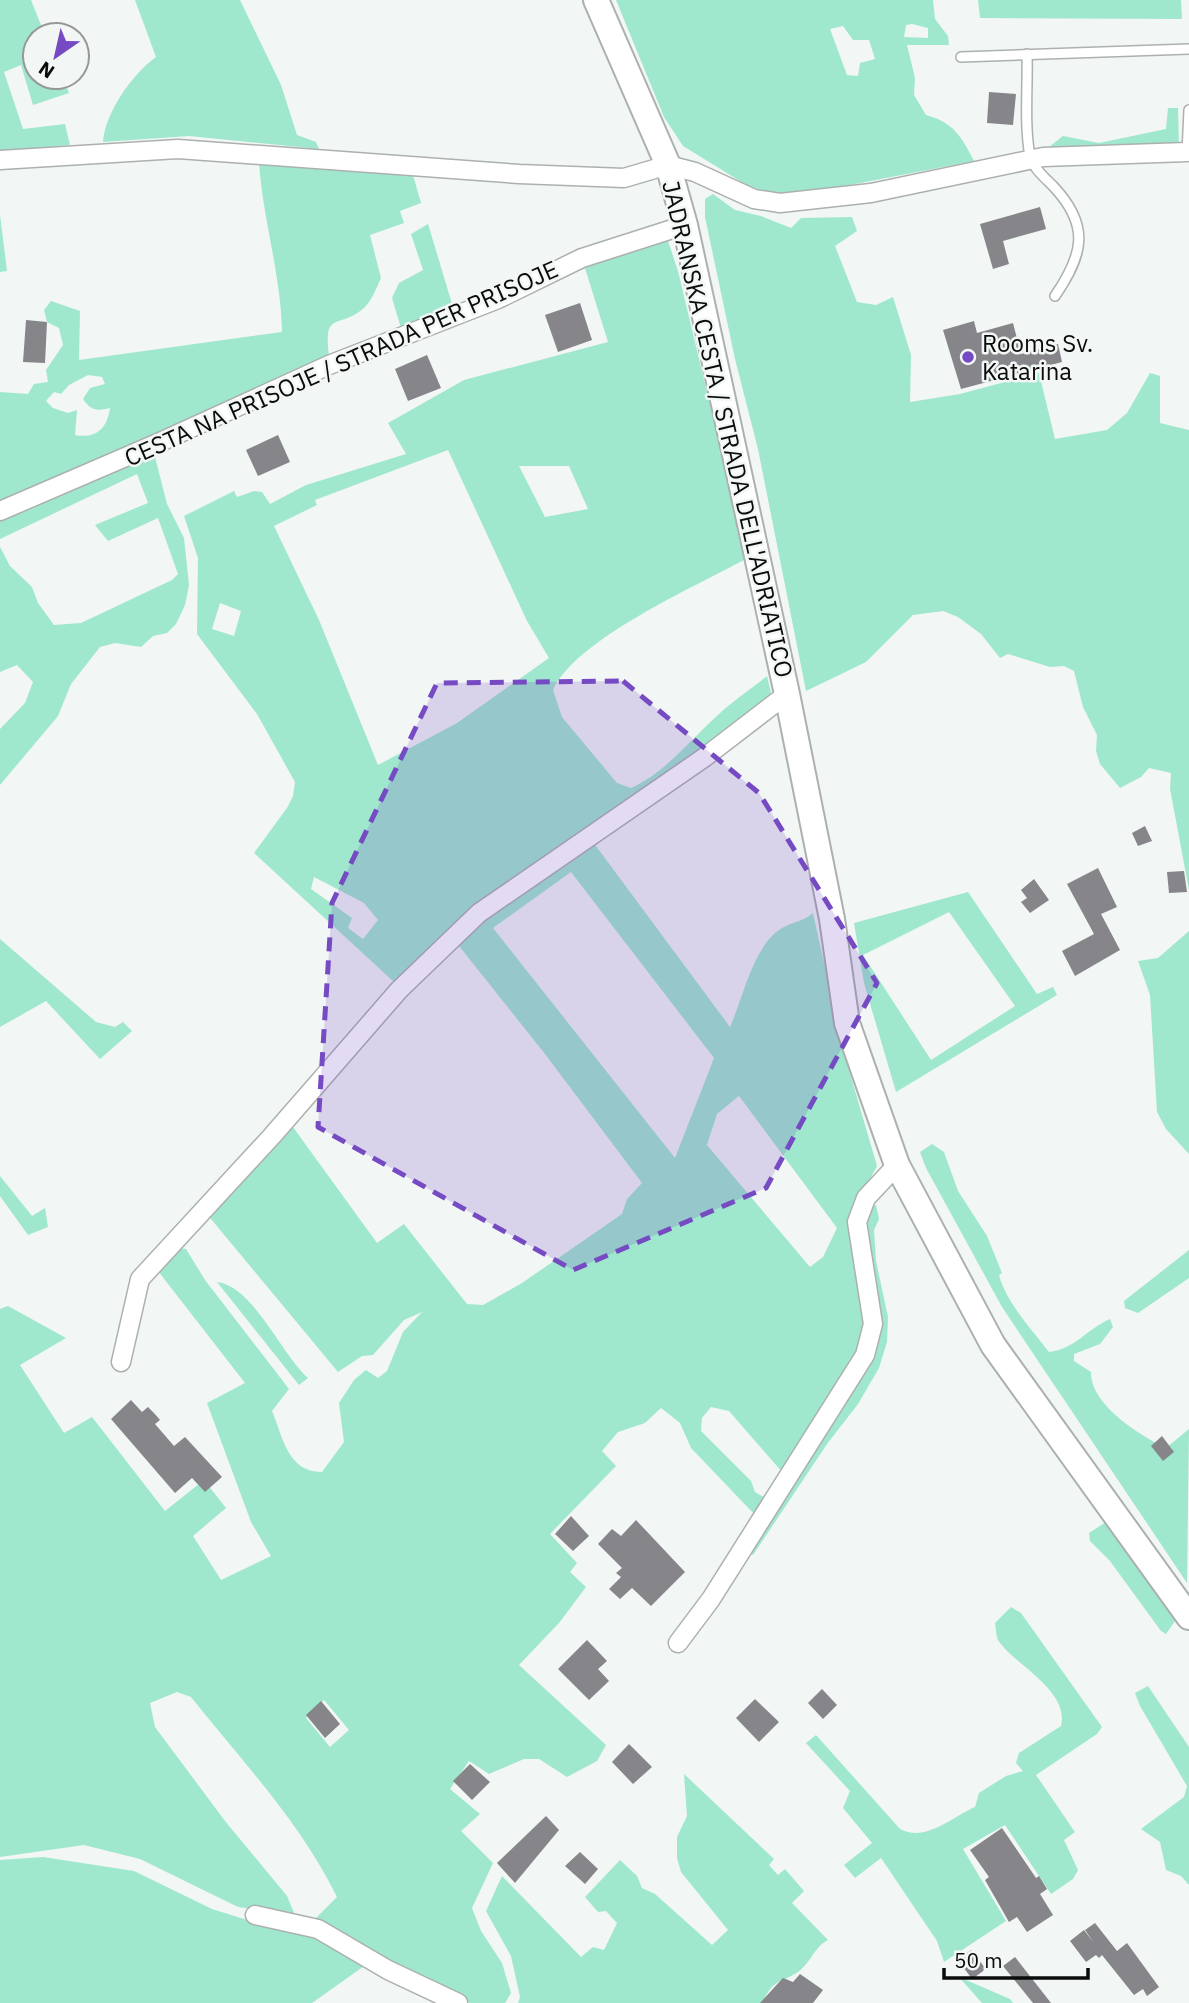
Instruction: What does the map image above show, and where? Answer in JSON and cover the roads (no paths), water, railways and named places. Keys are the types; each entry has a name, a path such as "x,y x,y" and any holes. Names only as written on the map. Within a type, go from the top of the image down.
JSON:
{"main road":[{"name":"JADRANSKA CESTA / STRADA DELL'ADRIATICO","path":"596,0 668,165 685,225 788,694 832,919 847,1023 897,1165 993,1345 1189,1617"}],"street":[{"path":"0,160 89,152 178,149 519,174 624,178 668,165"},
{"name":"JADRANSKA CESTA / STRADA DELL'ADRIATICO","path":"668,165 695,172 754,199 780,204 871,193 1030,159 1188,152"},
{"name":"CESTA NA PRISOJE / STRADA PER PRISOJE","path":"0,510 158,443 329,365 498,299 582,258 685,225"},
{"name":"JADRANSKA CESTA / STRADA DELL'ADRIATICO","path":"121,1362 140,1279 272,1136 399,990 451,937 479,913 705,757 788,694"},
{"path":"678,1643 711,1599 865,1355 873,1324 857,1222 866,1198 897,1165"},
{"path":"255,1915 318,1929 388,1970 458,2003"}],"lane":[{"path":"961,57 1189,49"},
{"path":"1027,54 1030,159 1064,198 1078,234 1079,251 1073,269 1055,296"},
{"name":"JADRANSKA CESTA / STRADA DELL'ADRIATICO","path":"1188,152 1189,110"}],"place":[{"name":"Rooms Sv. Katarina","path":"968,357"}]}
